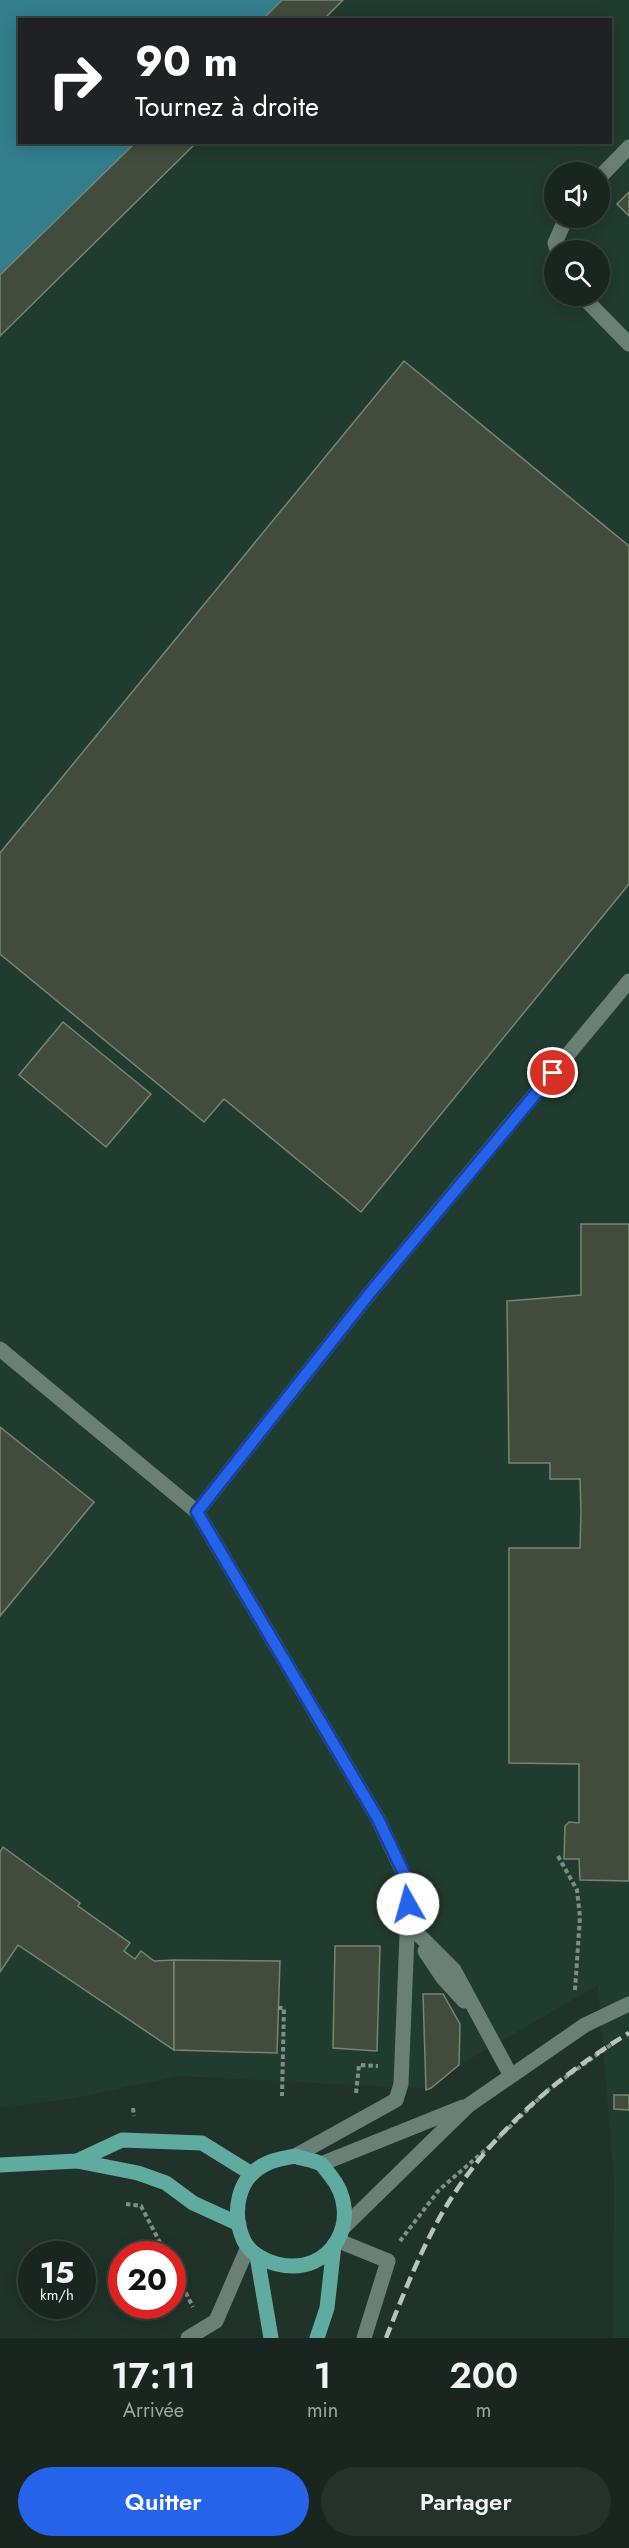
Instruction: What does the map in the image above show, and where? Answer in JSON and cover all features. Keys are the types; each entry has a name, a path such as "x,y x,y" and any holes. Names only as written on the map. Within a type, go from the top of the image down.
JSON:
{"main road":[{"path":"77,2161 122,2140 202,2142 252,2174"},
{"path":"271,2338 253,2251 238,2224 237,2207 239,2193 252,2174 268,2163 295,2157 321,2164 339,2185 345,2203 327,2308 317,2338"},
{"path":"0,2165 77,2161 138,2173 166,2183 193,2203 238,2224"},
{"path":"253,2251 270,2263 288,2267 305,2265 322,2257 339,2238"}],"street":[{"path":"610,167 629,147"},
{"path":"592,306 629,344"},
{"path":"197,1512 370,1293 629,981"},
{"path":"0,1349 197,1512 378,1819 409,1884 401,2084 396,2100 295,2157"},
{"path":"407,1923 454,1970 511,2076"},
{"path":"364,2338 388,2260 339,2238 469,2105 585,2025 629,2004"},
{"path":"321,2164 469,2105"},
{"path":"195,2334 216,2321 253,2251"}],"path":[{"path":"558,1856 577,1890 580,1917 575,1990"},
{"path":"278,2008 285,2008 282,2096"},
{"path":"388,2260 439,2190 490,2146 548,2090 621,2037"},
{"path":"126,2204 141,2206 159,2241"},
{"path":"186,2307 195,2334"}],"shaded area":[{"path":"0,0 629,0 629,2338 613,2338 614,2180 598,1985 460,2065 433,2089 179,2076 70,2099 0,2107"}],"water":[{"path":"0,0 282,0 263,18 18,18 18,144 135,144 0,275"}],"building":[{"path":"282,0 343,0 325,18 264,18"},
{"path":"134,144 195,144 0,336 0,275"},
{"path":"629,192 629,216 617,204"},
{"path":"404,361 629,546 629,884 361,1212 224,1099 204,1122 0,954 0,853"},
{"path":"63,1022 151,1094 106,1147 19,1075"},
{"path":"581,1224 629,1224 629,1881 580,1880 579,1859 564,1859 565,1826 569,1822 579,1823 579,1764 509,1763 509,1548 580,1548 581,1512 580,1479 550,1479 550,1463 509,1463 507,1301 581,1295"},
{"path":"0,1427 94,1502 0,1616"},
{"path":"3,1847 80,1903 78,1906 130,1943 124,1951 135,1959 141,1951 154,1961 174,1960 174,2050 18,1945 0,1972 0,1852"},
{"path":"335,1946 380,1946 377,2051 333,2048"},
{"path":"174,1960 280,1961 277,2053 174,2050"},
{"path":"423,1994 443,1994 460,2024 459,2065 426,2090"},
{"path":"614,2095 629,2095 629,2110 614,2109"}],"railway":[{"path":"386,2338 438,2220 484,2154 505,2130 552,2087 629,2033"}],"route":[{"path":"408,1904 409,1884 378,1819 197,1512 370,1293 553,1073"}]}
